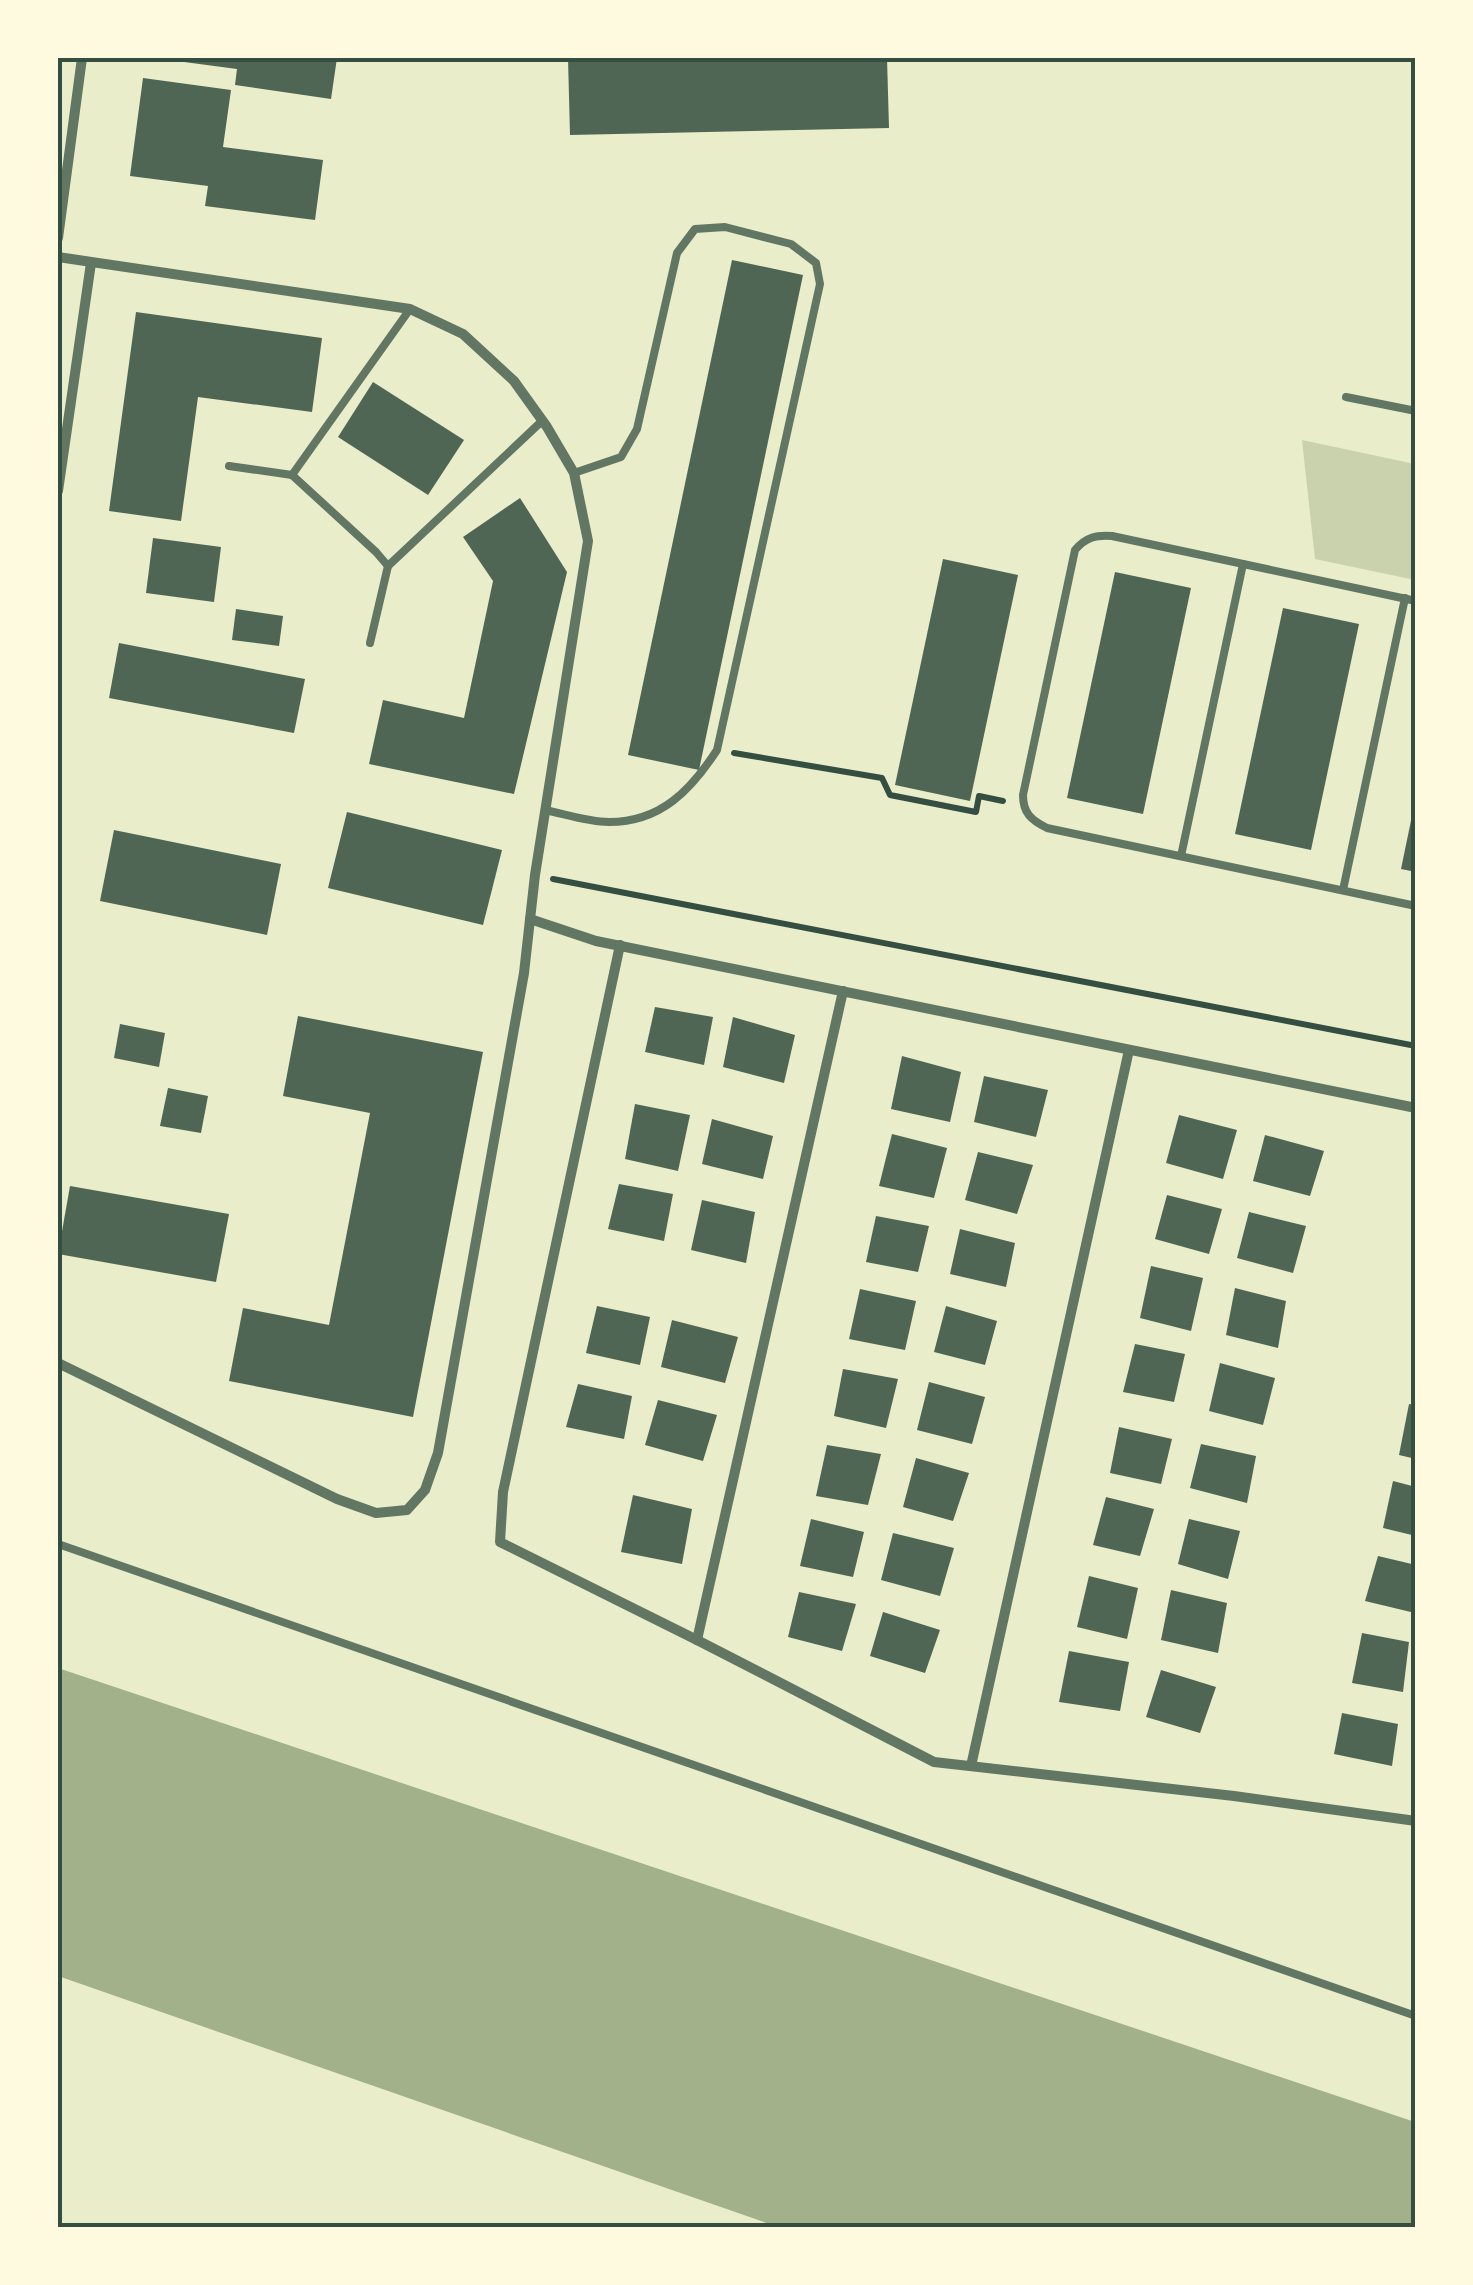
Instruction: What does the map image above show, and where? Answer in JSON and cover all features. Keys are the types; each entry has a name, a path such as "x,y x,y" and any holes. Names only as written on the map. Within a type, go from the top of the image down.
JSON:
{"street":[{"path":"58,238 82,58"},
{"path":"58,257 410,309 463,334 514,382 574,472 588,540 534,875 521,991 438,1454 425,1490 407,1510 376,1513 337,1499 58,1363"},
{"path":"58,491 91,263"},
{"path":"530,920 596,940 1416,1108"},
{"path":"620,945 503,1492 500,1542 934,1762 1416,1821"},
{"path":"697,1640 843,992"},
{"path":"971,1766 1129,1050"}],"lane":[{"path":"545,810 608,822 641,818 671,804 698,779 718,750 820,284 816,263 791,244 724,227 695,229 677,252 636,429 621,457 574,472"},
{"path":"292,474 410,309"},
{"path":"1346,396 1416,411"},
{"path":"370,643 388,566 542,421"},
{"path":"228,466 292,474 388,566"},
{"path":"1416,601 1112,536 1098,535 1083,541 1076,550 1023,805 1034,822 1047,828 1416,906"},
{"path":"1181,856 1244,564"},
{"path":"1342,890 1404,598"},
{"path":"58,1544 1416,2016"}],"path":[{"path":"718,750 882,778 890,795 976,812 979,796 1023,805"},
{"path":"534,875 1416,1046"}],"shaded area":[{"path":"1302,440 1415,464 1415,580 1315,559"},
{"path":"58,1668 1415,2122 1415,2227 778,2227 58,1976"}],"building":[{"path":"169,58 337,58 331,99 235,85 237,69"},
{"path":"568,58 887,58 889,128 570,135"},
{"path":"143,78 231,90 223,147 323,160 315,220 205,206 208,186 130,176"},
{"path":"732,260 803,275 699,770 628,755"},
{"path":"136,312 322,338 312,412 198,397 181,521 109,511"},
{"path":"373,382 464,440 428,495 338,437"},
{"path":"520,498 567,572 514,794 369,764 383,700 464,718 493,581 463,537"},
{"path":"153,538 221,547 214,602 146,593"},
{"path":"943,559 1018,575 970,801 895,785"},
{"path":"1115,572 1191,588 1143,814 1067,798"},
{"path":"1283,608 1359,624 1311,850 1235,834"},
{"path":"236,609 283,616 279,646 232,640"},
{"path":"119,643 305,679 294,733 109,698"},
{"path":"1416,807 1416,872 1401,869"},
{"path":"347,812 502,850 483,925 328,888"},
{"path":"114,830 281,864 267,935 100,901"},
{"path":"655,1007 713,1017 704,1065 645,1052"},
{"path":"298,1016 483,1052 413,1417 229,1381 243,1308 329,1325 370,1113 283,1096"},
{"path":"733,1017 795,1035 784,1083 723,1067"},
{"path":"120,1024 165,1033 159,1067 114,1058"},
{"path":"902,1056 961,1072 950,1122 891,1109"},
{"path":"984,1076 1048,1090 1036,1137 974,1122"},
{"path":"168,1088 208,1096 201,1133 160,1126"},
{"path":"635,1104 690,1115 678,1171 625,1159"},
{"path":"1179,1115 1237,1130 1223,1179 1166,1163"},
{"path":"712,1119 773,1136 763,1179 702,1164"},
{"path":"892,1134 947,1148 934,1198 879,1186"},
{"path":"1265,1135 1324,1151 1310,1196 1253,1181"},
{"path":"978,1152 1033,1165 1017,1214 965,1200"},
{"path":"619,1184 673,1194 664,1241 608,1229"},
{"path":"70,1186 229,1214 216,1282 58,1254"},
{"path":"1167,1195 1222,1209 1209,1254 1155,1239"},
{"path":"702,1200 755,1212 746,1263 691,1250"},
{"path":"1249,1212 1306,1226 1293,1273 1237,1258"},
{"path":"876,1216 929,1226 918,1272 866,1262"},
{"path":"960,1229 1015,1243 1006,1287 950,1274"},
{"path":"1151,1266 1203,1278 1191,1331 1140,1318"},
{"path":"1235,1288 1286,1301 1278,1348 1226,1335"},
{"path":"860,1289 916,1301 905,1350 849,1339"},
{"path":"597,1306 650,1317 640,1365 586,1353"},
{"path":"946,1306 997,1321 985,1365 934,1352"},
{"path":"672,1320 738,1337 725,1383 661,1367"},
{"path":"1135,1344 1185,1354 1174,1402 1123,1392"},
{"path":"1220,1363 1275,1378 1263,1425 1209,1411"},
{"path":"843,1369 898,1379 886,1428 834,1416"},
{"path":"929,1382 985,1397 972,1444 917,1430"},
{"path":"578,1384 632,1396 624,1439 566,1427"},
{"path":"658,1400 717,1415 703,1461 645,1445"},
{"path":"1409,1404 1416,1405 1416,1459 1399,1455"},
{"path":"1119,1427 1172,1439 1161,1484 1110,1473"},
{"path":"1201,1444 1256,1456 1247,1503 1190,1488"},
{"path":"827,1445 881,1454 868,1505 816,1496"},
{"path":"916,1458 969,1473 953,1521 903,1507"},
{"path":"1393,1481 1416,1487 1416,1536 1383,1528"},
{"path":"633,1495 692,1509 682,1564 621,1552"},
{"path":"1106,1497 1154,1509 1140,1556 1093,1545"},
{"path":"811,1519 864,1532 853,1577 800,1566"},
{"path":"1189,1519 1240,1531 1228,1579 1178,1564"},
{"path":"893,1533 954,1548 940,1596 881,1580"},
{"path":"1378,1556 1416,1565 1415,1613 1365,1601"},
{"path":"1089,1576 1138,1588 1127,1639 1077,1627"},
{"path":"1171,1590 1227,1603 1218,1653 1161,1640"},
{"path":"799,1592 856,1604 842,1651 788,1637"},
{"path":"883,1612 940,1630 925,1673 870,1656"},
{"path":"1362,1633 1409,1642 1403,1692 1352,1683"},
{"path":"1069,1651 1129,1662 1120,1711 1059,1702"},
{"path":"1161,1670 1216,1687 1200,1733 1146,1717"},
{"path":"1342,1713 1398,1724 1392,1766 1334,1754"}]}
